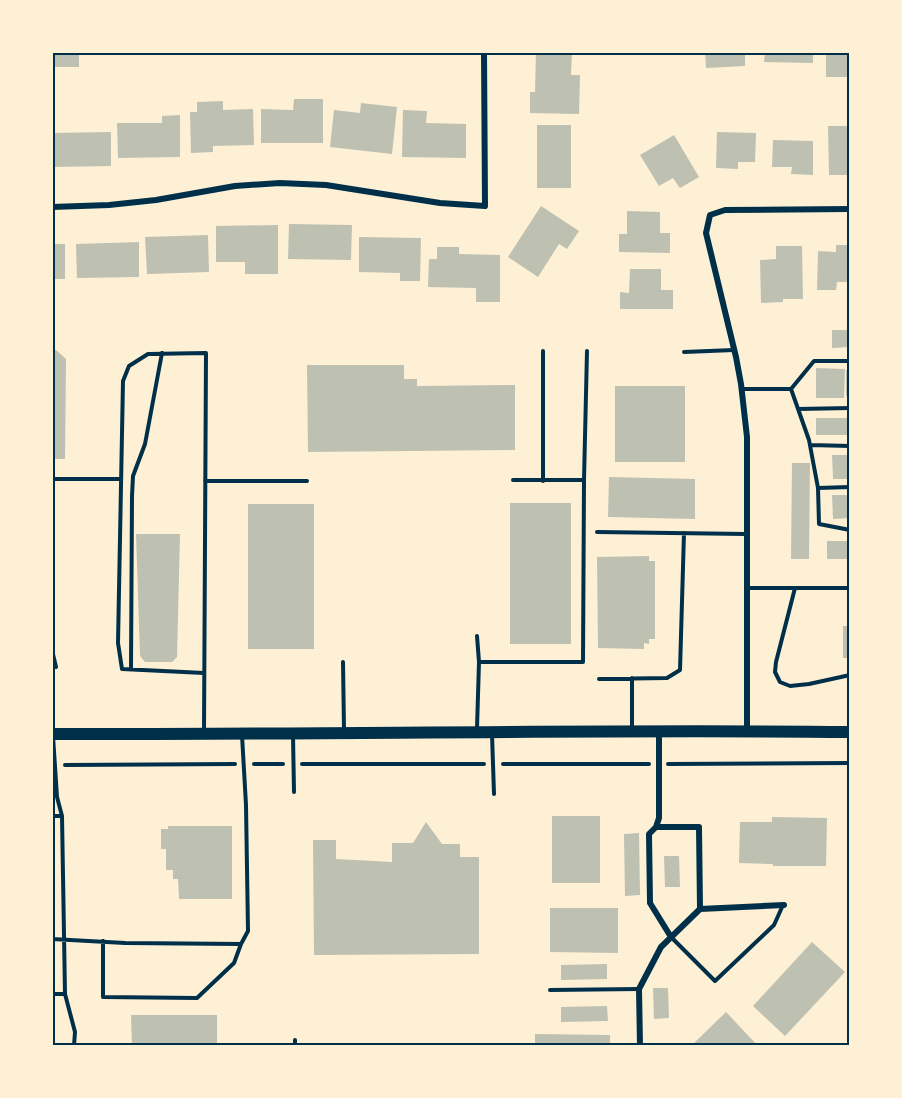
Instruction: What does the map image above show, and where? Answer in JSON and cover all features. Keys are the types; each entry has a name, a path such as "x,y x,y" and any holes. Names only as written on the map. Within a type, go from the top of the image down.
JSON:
{"main road":[{"path":"53,734 204,735 660,730 849,732"}],"street":[{"path":"52,207 109,206 236,186 280,183 326,185 440,203 485,206 484,52"},
{"path":"747,731 747,437 742,389 706,233 710,215 725,210 849,209"},
{"path":"660,730 658,818 656,827 649,834 650,903 671,937"},
{"path":"656,827 699,827 700,909"},
{"path":"640,1046 639,989 661,947 671,937 700,909 784,905"}],"lane":[{"path":"684,352 734,350"},
{"path":"543,351 543,481"},
{"path":"479,662 583,662 587,351"},
{"path":"131,669 133,476 145,444 162,353"},
{"path":"204,673 122,669 118,643 123,381 129,366 148,354 206,353 204,735"},
{"path":"791,389 814,361 849,360"},
{"path":"742,389 791,389"},
{"path":"791,389 810,445 818,488 819,524 849,530"},
{"path":"798,409 849,408"},
{"path":"810,445 849,446"},
{"path":"52,479 121,478"},
{"path":"513,480 584,480"},
{"path":"205,481 307,481"},
{"path":"818,488 849,487"},
{"path":"597,532 747,534"},
{"path":"599,679 668,678 680,670 684,533"},
{"path":"747,588 849,588"},
{"path":"795,588 776,662 775,672 780,682 790,686 849,675"},
{"path":"477,636 479,662 477,733"},
{"path":"52,650 56,667"},
{"path":"343,662 344,734"},
{"path":"632,678 632,731"},
{"path":"52,728 57,797 62,816 65,994 75,1032 74,1046"},
{"path":"492,732 494,794"},
{"path":"103,941 103,997 197,998 234,963 248,931 246,805 242,734"},
{"path":"293,734 294,792"},
{"path":"52,816 62,816"},
{"path":"671,937 715,981 774,925 784,905"},
{"path":"52,939 125,943 241,944"},
{"path":"550,990 639,989"},
{"path":"52,994 65,994"}],"path":[{"path":"55,765 849,763"}],"building":[{"path":"54,52 79,52 79,67 54,67"},
{"path":"536,52 572,52 571,75 580,75 579,114 530,113 530,92 535,92"},
{"path":"705,52 745,52 745,66 706,68"},
{"path":"765,52 813,52 813,63 764,62"},
{"path":"826,52 850,52 850,77 826,77"},
{"path":"294,99 323,99 323,143 261,143 261,109 293,110"},
{"path":"223,101 223,110 253,109 254,145 213,146 213,152 191,153 190,112 197,112 197,102"},
{"path":"361,103 397,107 392,154 330,147 334,110 360,113"},
{"path":"403,110 427,111 426,123 466,124 466,158 402,157"},
{"path":"180,115 180,157 118,158 117,123 162,123 162,116"},
{"path":"537,125 571,125 571,188 537,188"},
{"path":"828,126 850,126 850,175 829,175"},
{"path":"111,132 111,166 52,167 52,133"},
{"path":"717,132 756,133 755,162 738,162 738,169 716,168"},
{"path":"674,135 699,177 680,188 673,178 659,186 640,155"},
{"path":"773,140 813,141 813,175 791,174 792,167 772,167"},
{"path":"541,206 579,231 567,249 559,244 538,277 508,257"},
{"path":"627,211 660,212 660,233 670,233 670,253 619,252 619,234 627,234"},
{"path":"289,224 352,225 351,260 288,259"},
{"path":"278,225 278,274 245,274 245,262 216,262 216,226"},
{"path":"208,235 209,272 147,274 145,237"},
{"path":"359,237 421,238 420,281 400,281 400,273 359,272"},
{"path":"139,242 139,277 77,278 76,244"},
{"path":"52,244 65,244 65,279 52,279"},
{"path":"836,245 850,245 850,282 837,282 836,290 817,290 818,251 836,252"},
{"path":"776,246 802,246 803,299 783,299 783,302 761,303 760,260 776,259"},
{"path":"437,247 459,247 459,254 500,255 500,302 476,302 476,288 428,287 429,259 437,259"},
{"path":"630,269 661,269 661,290 673,290 673,309 620,309 620,292 629,293"},
{"path":"832,330 850,330 850,347 832,348"},
{"path":"52,350 56,350 66,359 65,459 52,459"},
{"path":"307,365 404,365 404,379 417,379 417,386 515,385 515,450 308,452"},
{"path":"816,368 845,369 844,398 816,398"},
{"path":"846,370 850,370 850,396 846,396"},
{"path":"615,386 685,386 685,462 615,462"},
{"path":"816,418 850,418 850,435 816,435"},
{"path":"832,455 850,455 850,479 833,479"},
{"path":"792,463 810,463 809,559 791,559"},
{"path":"609,477 695,479 695,519 608,517"},
{"path":"832,495 850,495 850,518 833,519"},
{"path":"510,503 571,503 571,644 510,644"},
{"path":"248,504 314,504 314,649 248,649"},
{"path":"136,534 180,534 177,657 172,662 145,662 140,656"},
{"path":"827,541 850,541 850,559 827,559"},
{"path":"649,556 649,561 655,561 655,639 649,639 649,644 644,643 644,649 598,648 597,557"},
{"path":"843,626 850,626 850,658 843,658"},
{"path":"552,816 600,816 600,883 552,883"},
{"path":"772,817 827,818 826,866 773,866 773,864 739,863 740,822 772,822"},
{"path":"426,822 442,844 460,844 460,857 479,857 479,954 314,955 313,840 336,840 336,859 392,862 392,843 413,843"},
{"path":"168,826 232,826 232,899 179,899 178,879 173,879 173,870 166,870 166,849 161,849 161,829 168,829"},
{"path":"639,833 640,895 625,896 624,834"},
{"path":"664,856 679,856 680,887 665,887"},
{"path":"550,908 618,908 618,953 550,952"},
{"path":"812,942 845,972 785,1036 753,1006"},
{"path":"607,964 607,979 561,980 561,965"},
{"path":"653,988 668,988 669,1018 654,1019"},
{"path":"607,1006 608,1021 561,1022 561,1007"},
{"path":"726,1012 758,1046 691,1046"},
{"path":"131,1015 217,1015 217,1046 132,1046"},
{"path":"535,1034 610,1035 610,1046 535,1046"}]}
